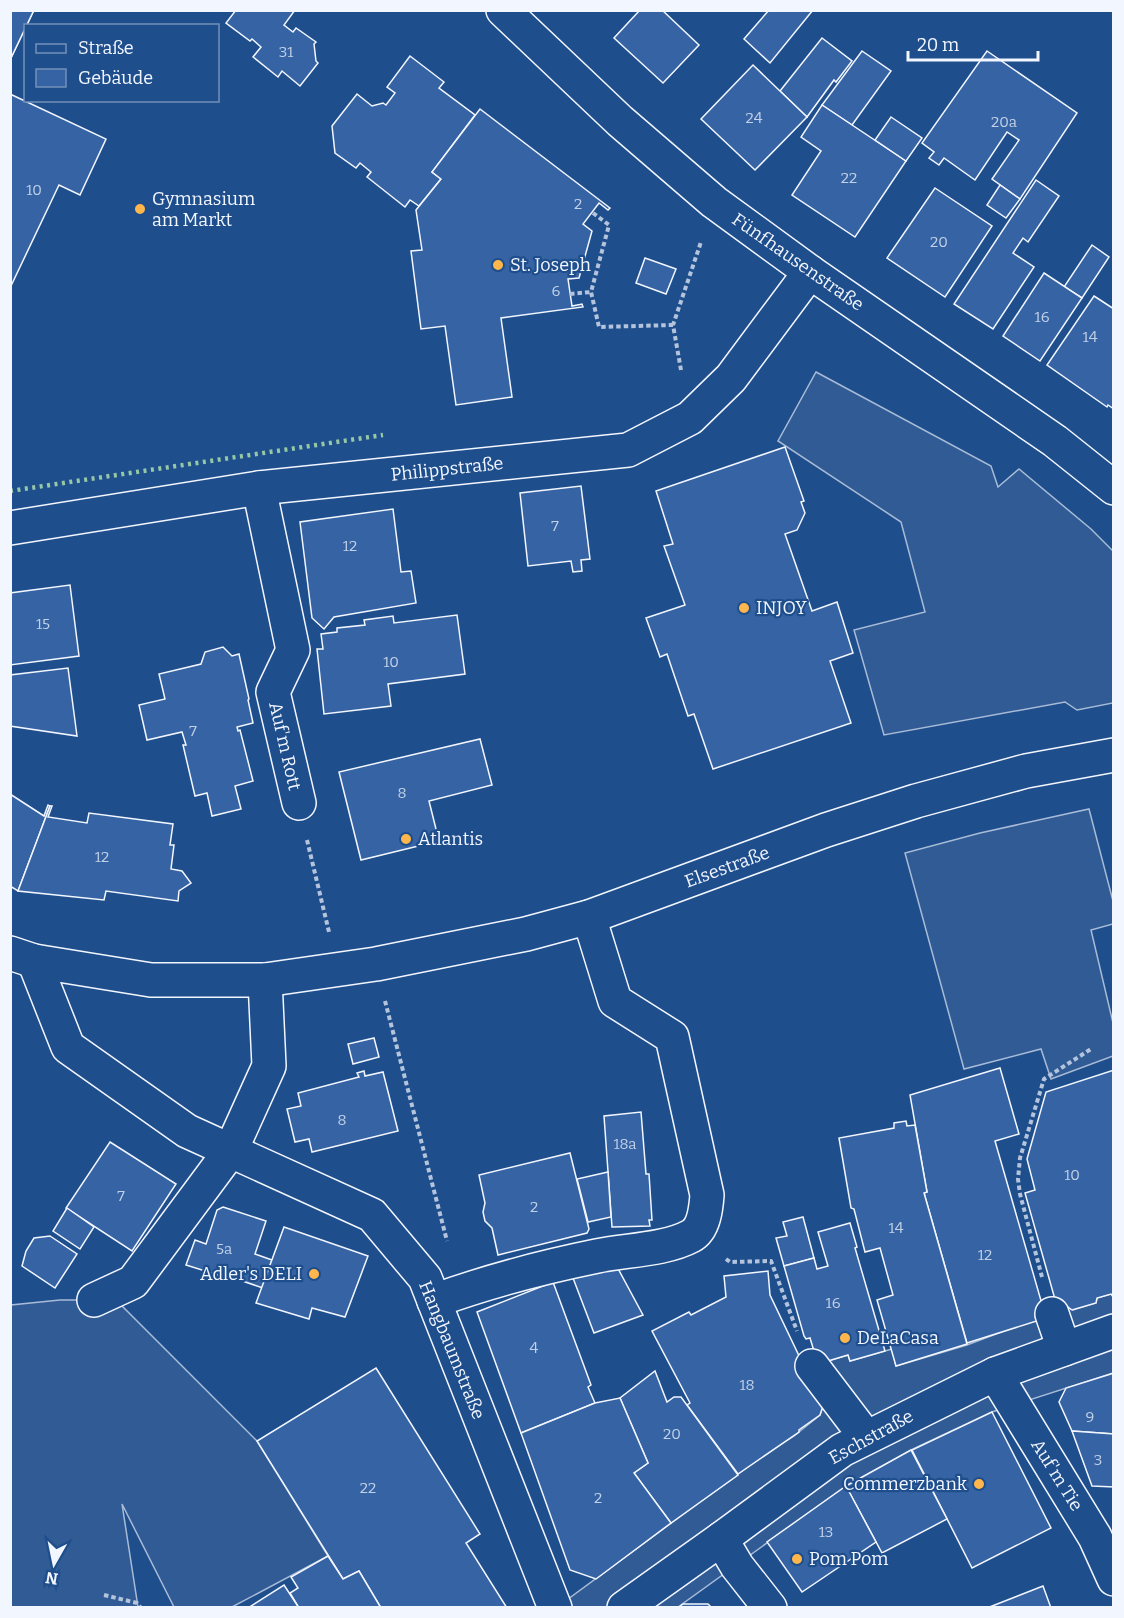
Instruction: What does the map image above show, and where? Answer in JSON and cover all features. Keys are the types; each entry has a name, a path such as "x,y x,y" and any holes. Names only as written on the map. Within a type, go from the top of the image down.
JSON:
{"street":[{"name":"Fünfhausenstraße","path":"503,10 620,121 714,202 810,272 1055,441 1113,488"},
{"name":"Philippstraße","path":"10,528 259,488 628,450 690,418 731,378 810,272"},
{"name":"Auf'm Rott","path":"259,488 293,650 273,692 298,803"},
{"name":"Elsestraße","path":"338,971 526,934 590,917 826,830 916,801 1026,771 1113,754"},
{"path":"443,1298 577,1260 624,1250 671,1244 694,1235 705,1215 707,1195 672,1037 615,1001 590,917"},
{"name":"Hangbaumstraße","path":"22,957 151,980 265,980 338,971"},
{"name":"Hangbaumstraße","path":"22,957 68,1047 187,1131 372,1215 443,1298 555,1608"},
{"path":"94,1300 133,1282 231,1150 269,1066 265,980"},
{"path":"1052,1314 1064,1349"},
{"name":"Eschstraße","path":"624,1608 842,1450 995,1374 1113,1331"},
{"path":"813,1365 866,1437"},
{"name":"Auf'm Tie","path":"995,1374 1095,1537 1113,1579"},
{"path":"721,1539 737,1566 770,1608"}],"path":[{"path":"690,418 673,325 714,202"},
{"path":"592,213 609,225 591,292 599,327 673,325"},
{"path":"570,294 591,292"},
{"name":"Auf'm Rott","path":"298,803 338,971"},
{"path":"376,964 457,1279 443,1298"},
{"path":"1052,1314 1020,1194 1018,1179 1020,1158 1044,1079 1091,1049"},
{"path":"694,1235 730,1262 771,1261 802,1346 813,1365"},
{"path":"104,1595 137,1603 141,1608"}],"shaded area":[{"path":"816,372 991,466 998,487 1019,469 1091,529 1113,551 1113,703 1077,710 1065,702 884,735 854,630 925,612 901,522 778,441"},
{"path":"1089,809 1113,901 1113,924 1091,930 1113,1023 1113,1056 1051,1079 1041,1049 964,1069 905,853 980,833"},
{"path":"1111,1294 1113,1297 1113,1373 992,1412 911,1450 846,1486 678,1607 556,1608 820,1415 823,1406 804,1368 848,1355 850,1361 892,1349 896,1366 967,1345 1068,1307 1073,1310 1096,1303 1097,1298"},
{"path":"60,1300 94,1300 120,1304 257,1441 328,1556 232,1607 174,1607 122,1504 138,1607 11,1608 11,1305"}],"building":[{"path":"10,10 34,10 27,24 24,24 24,31 10,60"},
{"path":"10,10 34,10 27,24 24,24 24,31 10,60"},
{"path":"236,10 295,10 284,25 293,32 296,28 316,42 314,44 318,63 300,86 282,71 278,77 253,57 261,47 226,23"},
{"path":"640,10 662,10 699,45 663,83 614,38"},
{"path":"769,10 813,10 770,63 744,39"},
{"path":"822,38 852,61 836,82 834,80 807,117 780,91"},
{"path":"862,51 891,71 852,125 822,105"},
{"path":"987,51 1077,113 1020,199 992,179 1019,140 1007,132 975,180 944,158 939,165 929,158 934,152 922,143"},
{"path":"410,56 444,82 439,88 475,115 432,172 441,179 419,206 410,200 405,207 367,177 371,172 360,163 356,168 335,153 332,126 357,94 372,106 383,103 386,105 395,93 387,87"},
{"path":"753,65 807,117 755,170 701,119"},
{"path":"10,94 106,139 80,195 59,185 10,288"},
{"path":"822,105 906,161 855,237 792,195 821,151 801,137"},
{"name":"St. Joseph","path":"480,109 610,208 608,210 599,203 583,224 592,231 579,278 568,279 572,306 582,304 583,307 501,318 512,397 456,405 445,326 421,329 411,251 422,250 416,210 441,179 432,172"},
{"path":"891,117 922,138 906,161 875,140"},
{"path":"1036,180 1059,196 1028,242 1023,238 1013,253 1034,267 993,329 954,304"},
{"path":"1000,185 1020,199 1006,218 987,205"},
{"path":"935,188 992,226 945,297 887,258"},
{"path":"1092,245 1109,257 1082,298 1064,287"},
{"path":"645,258 676,269 666,294 636,283"},
{"path":"1044,273 1082,298 1040,361 1003,336"},
{"path":"1094,296 1114,309 1114,409 1108,405 1107,407 1047,365"},
{"name":"INJOY","path":"785,447 804,501 801,502 805,513 797,530 785,534 812,611 837,602 853,653 830,661 851,723 713,769 694,714 688,716 667,654 660,657 646,618 685,605 664,546 673,544 656,491"},
{"path":"581,486 590,559 581,560 582,571 573,572 571,561 528,566 520,493"},
{"path":"393,509 401,572 411,571 416,603 334,617 324,629 312,618 300,522"},
{"path":"70,585 79,656 10,665 10,593"},
{"path":"457,615 465,674 388,684 391,706 324,714 317,649 323,649 321,634 337,632 337,628 365,625 364,620 393,616 394,623"},
{"path":"223,647 232,656 239,654 253,723 237,727 238,731 240,730 253,781 235,786 241,809 212,816 207,793 195,796 182,732 147,740 139,705 165,699 159,674 201,664 205,652"},
{"path":"68,668 77,736 10,726 10,675"},
{"path":"480,739 492,785 429,801 439,841 361,860 339,772"},
{"path":"10,794 44,816 48,805 50,806 18,891 10,886"},
{"path":"50,806 52,806 48,817 87,823 89,813 173,824 170,845 174,845 171,869 182,871 191,883 179,891 178,901 106,891 104,900 18,891"},
{"path":"374,1038 379,1057 353,1064 348,1044"},
{"path":"1000,1068 1019,1134 995,1141 1046,1318 967,1343 924,1193 927,1192 910,1095"},
{"path":"1114,1070 1114,1297 1111,1294 1097,1298 1096,1303 1072,1310 1068,1307 1058,1310 1025,1193 1035,1190 1027,1159 1046,1092"},
{"path":"364,1071 365,1076 383,1072 398,1131 312,1152 309,1139 295,1142 287,1109 301,1106 298,1093 359,1077 357,1073"},
{"path":"641,1112 652,1220 649,1220 650,1226 612,1227 604,1116"},
{"path":"906,1121 907,1126 915,1125 927,1192 924,1193 967,1344 896,1366 877,1300 893,1295 880,1248 865,1252 854,1209 851,1208 839,1138 894,1128 894,1123"},
{"path":"110,1142 176,1184 132,1251 66,1208"},
{"path":"570,1153 589,1229 587,1233 498,1255 492,1228 485,1221 483,1212 485,1203 479,1175"},
{"path":"608,1172 611,1217 588,1222 577,1179"},
{"path":"223,1207 266,1221 255,1254 272,1260 263,1288 186,1265 195,1240 206,1244 217,1210"},
{"path":"67,1208 94,1227 80,1249 53,1231"},
{"path":"803,1217 814,1258 784,1266 776,1238 787,1236 783,1222"},
{"path":"850,1223 885,1351 850,1361 848,1355 818,1364 810,1338 806,1339 804,1336 784,1266 814,1258 817,1269 828,1266 818,1232"},
{"name":"Adler's DELI","path":"284,1227 368,1256 345,1317 312,1308 309,1319 256,1303"},
{"path":"50,1236 77,1254 55,1288 22,1266 26,1251 34,1238"},
{"path":"615,1263 643,1315 594,1333 573,1278"},
{"path":"768,1271 770,1295 823,1406 820,1415 799,1432 738,1474 687,1405 690,1403 652,1331 689,1312 691,1315 726,1297 724,1276"},
{"path":"553,1282 591,1385 588,1387 595,1403 521,1433 477,1312"},
{"path":"376,1368 480,1534 466,1543 507,1608 381,1608 359,1571 343,1579 257,1441"},
{"path":"655,1371 667,1402 674,1397 681,1397 738,1475 671,1523 634,1473 648,1463 620,1398"},
{"path":"1114,1373 1114,1434 1072,1431 1059,1402 1066,1388"},
{"path":"620,1398 648,1463 634,1473 671,1523 596,1579 570,1570 521,1433 595,1403"},
{"name":"Commerzbank","path":"992,1412 1051,1528 972,1568 912,1450"},
{"path":"1072,1431 1114,1434 1114,1487 1092,1486"},
{"path":"911,1450 947,1519 882,1553 846,1486"},
{"path":"846,1486 876,1542 802,1592 767,1542"},
{"path":"328,1556 343,1579 359,1571 381,1608 299,1608 290,1593 298,1588 291,1577"},
{"path":"284,1585 299,1608 248,1608"},
{"path":"1043,1586 1051,1608 987,1608"},
{"path":"683,1604 708,1604 712,1608 678,1608"}],"hedge":[{"path":"10,491 383,435"}],"place":[{"name":"Gymnasium am Markt","path":"140,209"},
{"name":"St. Joseph","path":"498,265"},
{"name":"INJOY","path":"744,608"},
{"name":"Atlantis","path":"406,839"},
{"name":"Adler's DELI","path":"314,1274"},
{"name":"DeLaCasa","path":"845,1338"},
{"name":"Commerzbank","path":"979,1484"},
{"name":"Pom Pom","path":"797,1559"}]}
